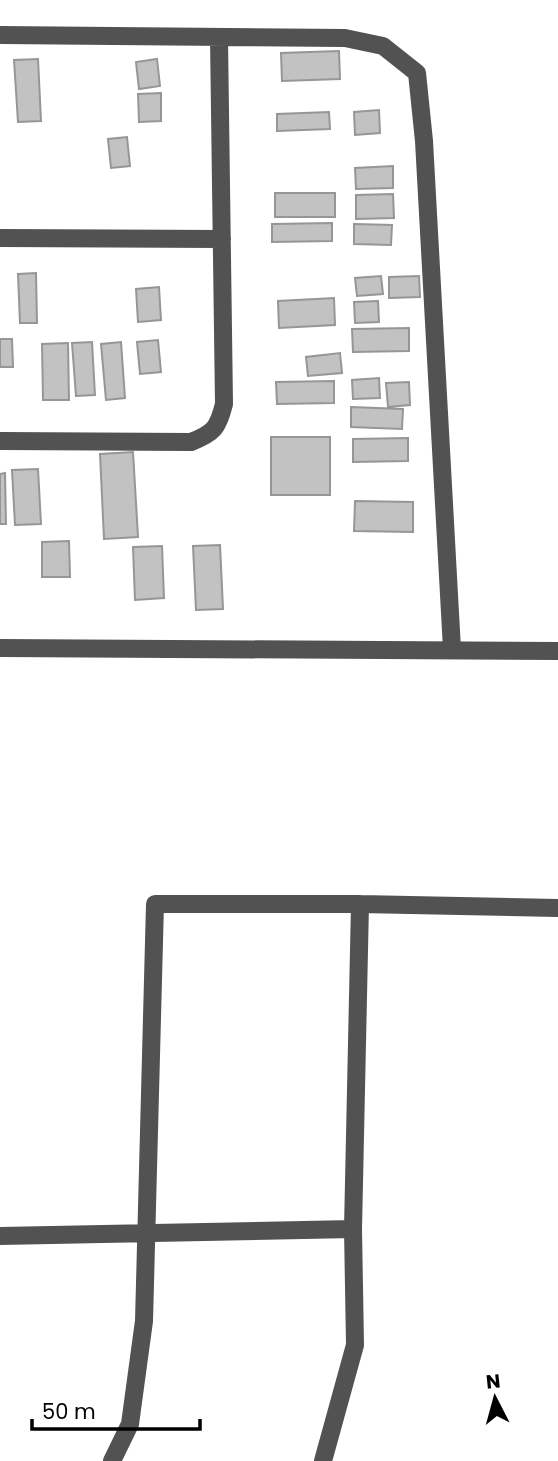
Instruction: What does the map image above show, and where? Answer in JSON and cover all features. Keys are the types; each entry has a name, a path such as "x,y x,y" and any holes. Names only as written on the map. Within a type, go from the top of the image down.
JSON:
{"street":[{"path":"0,35 345,38 383,46 417,73 424,141 452,649"},
{"path":"0,441 191,442 208,435 219,423 224,404 219,38"},
{"path":"0,238 222,239"},
{"path":"0,648 558,651"},
{"path":"112,1461 130,1424 145,1321 155,904 558,908"},
{"path":"323,1461 355,1345 353,1229 360,904"},
{"path":"0,1236 353,1229"}],"building":[{"path":"339,51 340,79 282,81 281,53"},
{"path":"38,59 41,121 18,122 14,60"},
{"path":"157,59 160,86 139,89 136,62"},
{"path":"161,93 161,121 139,122 138,94"},
{"path":"379,110 380,133 355,135 354,112"},
{"path":"329,112 330,129 277,131 277,114"},
{"path":"127,137 130,166 111,168 108,139"},
{"path":"393,166 393,188 356,189 355,168"},
{"path":"275,193 335,193 335,217 275,217"},
{"path":"393,194 394,218 356,219 356,195"},
{"path":"332,223 332,241 272,242 272,224"},
{"path":"354,224 392,225 391,245 354,244"},
{"path":"36,273 37,323 20,323 18,274"},
{"path":"381,276 383,294 357,296 355,278"},
{"path":"419,276 420,297 389,298 389,277"},
{"path":"159,287 161,320 138,322 136,289"},
{"path":"334,298 335,325 279,328 278,301"},
{"path":"378,301 379,322 355,323 354,302"},
{"path":"409,328 409,351 353,352 352,329"},
{"path":"0,339 12,339 13,367 0,367"},
{"path":"158,340 161,372 140,374 137,342"},
{"path":"92,342 95,395 76,396 72,343"},
{"path":"121,342 125,398 106,400 101,344"},
{"path":"68,343 69,400 43,400 42,344"},
{"path":"340,353 342,373 308,376 306,357"},
{"path":"379,378 380,398 353,399 352,380"},
{"path":"334,381 334,403 277,404 276,382"},
{"path":"409,382 410,405 388,407 386,383"},
{"path":"351,407 403,409 402,429 351,427"},
{"path":"271,437 330,437 330,495 271,495"},
{"path":"408,438 408,461 353,462 353,439"},
{"path":"133,452 138,537 104,539 100,454"},
{"path":"38,469 41,524 15,525 12,470"},
{"path":"5,473 6,524 0,524 0,474"},
{"path":"355,501 413,502 413,532 354,531"},
{"path":"69,541 70,577 42,577 42,542"},
{"path":"220,545 223,609 196,610 193,546"},
{"path":"162,546 164,598 135,600 133,547"}]}
